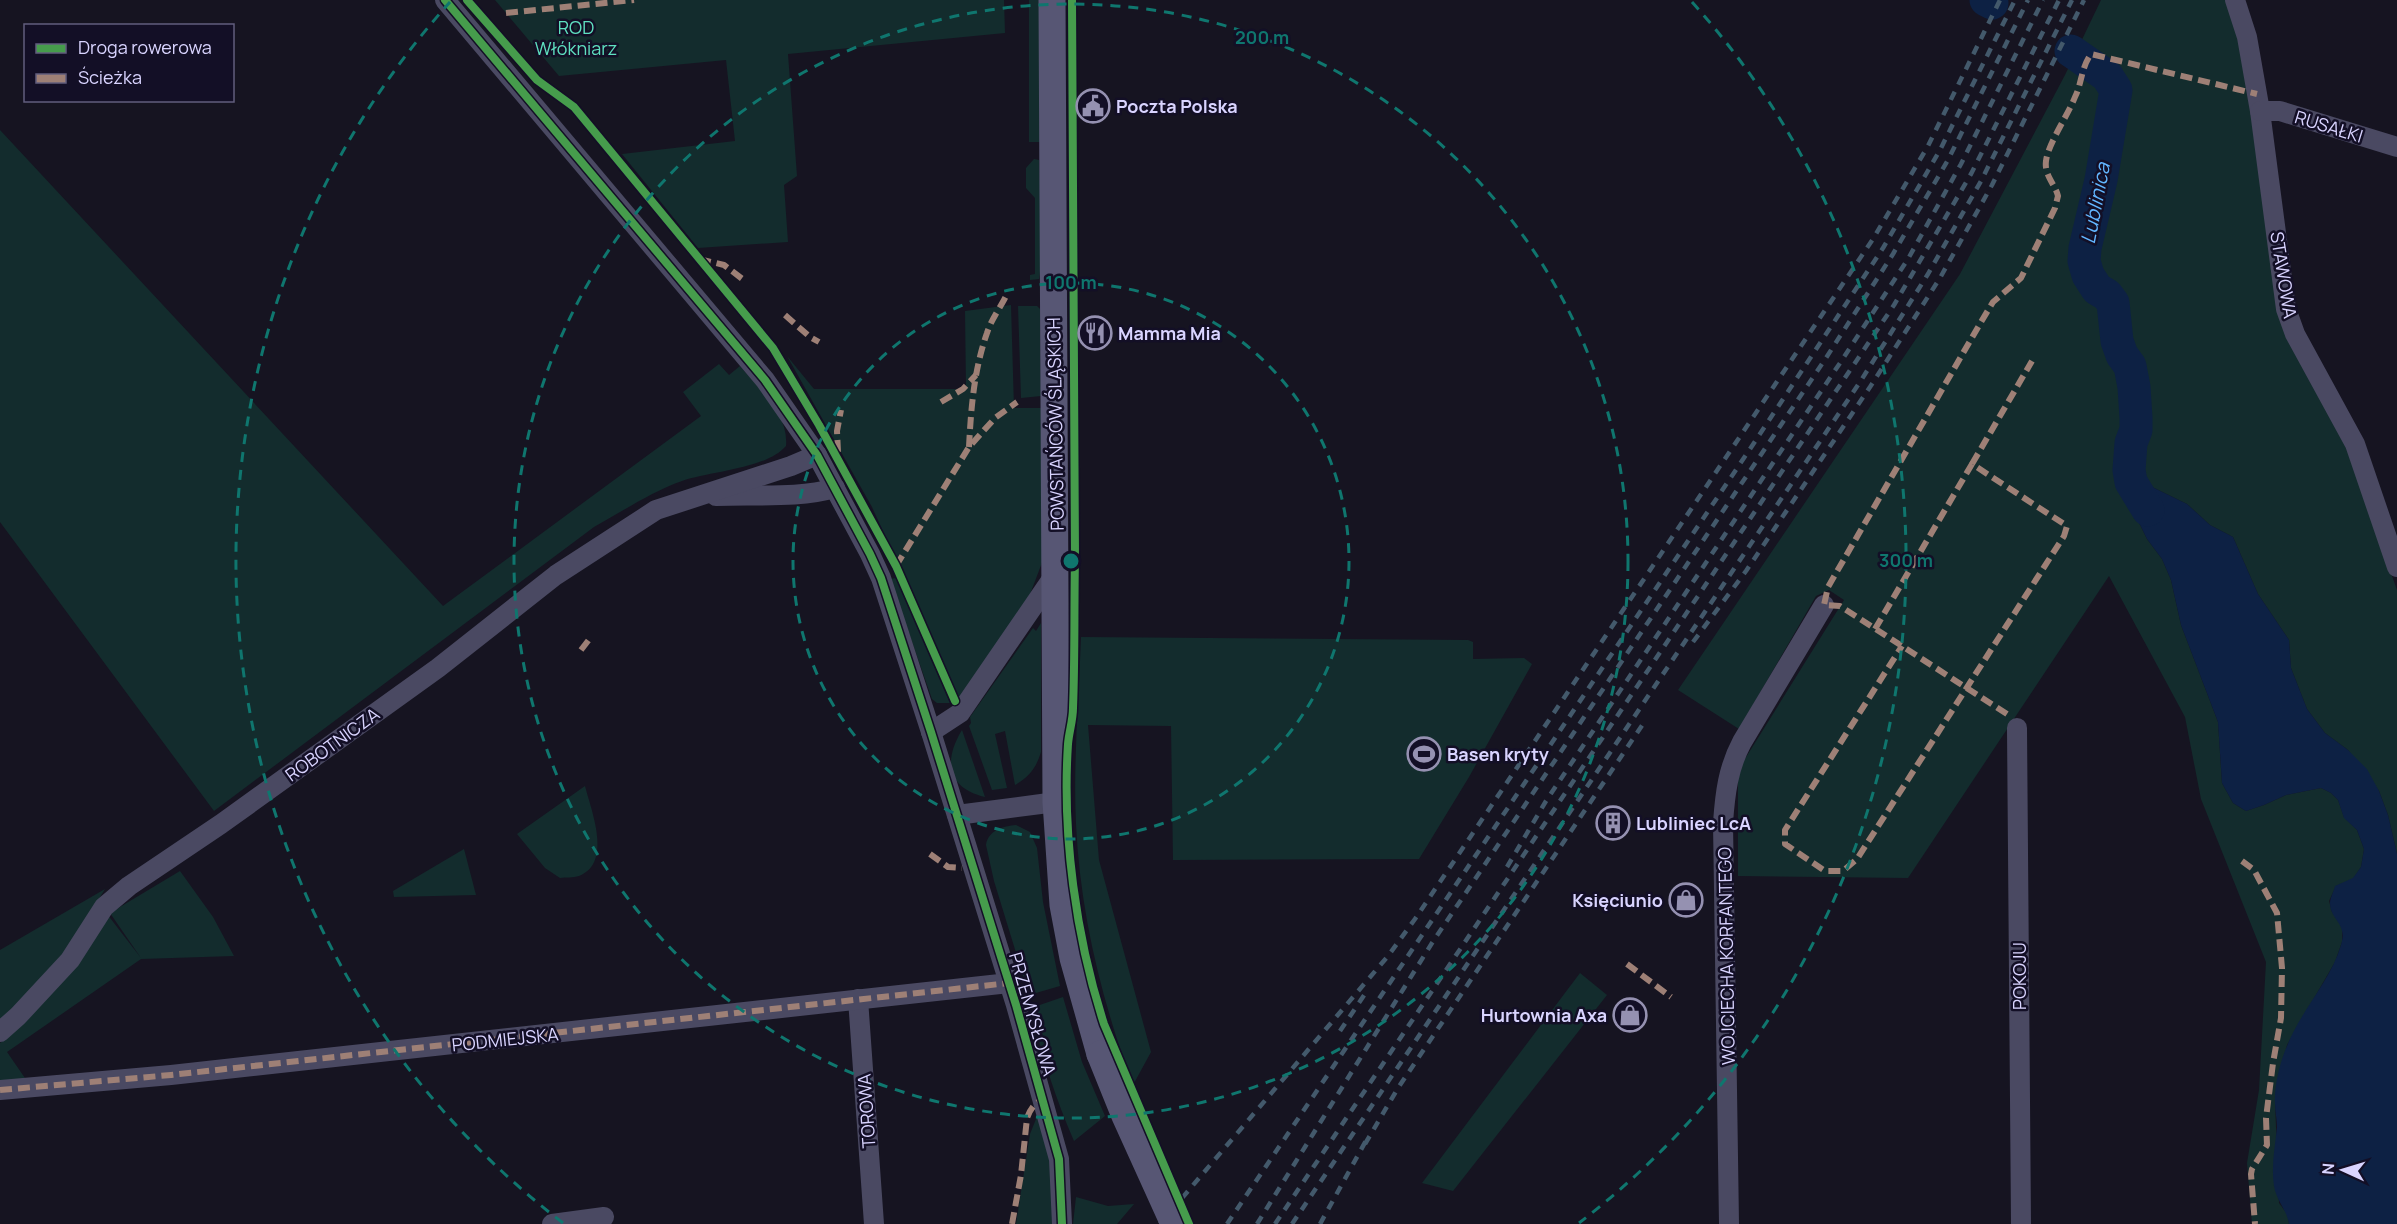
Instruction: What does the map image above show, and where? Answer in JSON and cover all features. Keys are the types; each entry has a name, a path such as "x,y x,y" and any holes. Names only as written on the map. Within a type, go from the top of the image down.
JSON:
{"main road":[{"name":"POWSTAŃCÓW ŚLĄSKICH","path":"1052,0 1056,802 1063,905 1073,958 1100,1054 1125,1116 1174,1224"}],"street":[{"name":"PRZEMYSŁOWA","path":"445,0 765,380 817,455 881,578 1009,983 1055,1141 1061,1178 1062,1224"},
{"name":"STAWOWA","path":"2235,0 2247,37 2260,111 2286,309 2290,322 2351,437 2397,567"},
{"name":"RUSAŁKI","path":"2260,111 2280,111 2397,147"},
{"name":"ROBOTNICZA","path":"0,1032 18,1017 70,960 104,907 129,886 438,668 556,575 614,535 656,510 817,455"},
{"name":"ROBOTNICZA","path":"698,497 786,496 835,488"},
{"path":"931,732 960,713 1056,573"},
{"name":"WOJCIECHA KORFANTEGO","path":"1730,1224 1723,824 1727,779 1742,741 1824,605"},
{"name":"POKOJU","path":"2017,728 2020,1224"},
{"path":"957,815 1056,802"},
{"name":"PODMIEJSKA","path":"0,1090 171,1075 1009,983"},
{"name":"TOROWA","path":"858,999 874,1224"},
{"path":"552,1224 604,1217"}],"green space":[{"name":"ROD Włókniarz","path":"495,0 1004,0 1005,33 788,54 797,176 784,185 788,242 698,248 622,154 735,141 726,60 559,76"},
{"path":"1029,0 1041,0 1042,142 1029,142"},
{"path":"2101,0 2227,0 2240,41 2280,311 2342,436 2397,590 2397,854 2388,815 2379,791 2348,750 2325,733 2307,709 2291,668 2289,640 2258,594 2233,537 2210,525 2187,504 2150,486 2130,471 2130,504 2147,539 2162,559 2171,580 2181,625 2218,722 2222,783 2233,803 2246,811 2286,795 2321,788 2338,800 2344,817 2357,830 2364,849 2361,867 2353,879 2336,886 2329,901 2332,912 2342,925 2342,942 2335,962 2287,1045 2275,1102 2279,1203 2288,1215 2289,1224 2252,1224 2247,1163 2259,1090 2266,962 2201,799 2185,717 2109,576 1908,878 1738,876 1738,770 1844,600 1829,590 1816,596 1739,729 1678,690 1960,274 2065,75"},
{"path":"0,130 443,606 701,416 683,392 719,364 729,375 740,366 764,393 783,423 786,446 777,454 752,465 671,485 594,527 214,811 0,522"},
{"path":"1034,159 1039,160 1043,251 1039,279 1030,280 1030,275 1035,274 1035,198 1026,188 1026,168"},
{"path":"1011,305 1014,408 1041,408 1043,560 1029,597 959,698 872,507 787,356 814,389 966,389 965,311"},
{"path":"1018,306 1037,306 1040,309 1041,396 1021,398"},
{"path":"896,578 950,703 937,703 932,699 890,579"},
{"path":"1041,623 1041,752 1032,771 1015,785 1005,731 995,734 1007,788 992,790 969,726 970,717 1033,628 1036,631"},
{"path":"1081,637 1468,640 1473,642 1473,659 1524,658 1532,664 1469,777 1419,859 1173,860 1171,726 1088,725 1099,860 1151,1052 1133,1085 1094,957 1078,857 1075,777"},
{"path":"962,730 985,797 963,787 952,772 952,752"},
{"path":"585,786 597,835 595,860 589,869 579,876 560,878 545,868 517,834"},
{"path":"1016,825 1030,832 1037,848 1043,902 1060,986 1029,995 994,881 986,845 993,832"},
{"path":"464,849 476,895 394,897 393,891"},
{"path":"180,871 213,917 234,956 141,959 7,1052 27,1081 0,1082 0,1043 21,1025 107,914 141,958 110,913"},
{"path":"105,889 63,956 0,1026 0,950"},
{"path":"1580,973 1607,995 1453,1191 1422,1183"},
{"path":"1063,997 1082,1062 1105,1116 1074,1141 1049,1075 1031,1008"},
{"path":"1038,1114 1054,1177 1054,1224 1016,1224 1030,1134"},
{"path":"1076,1197 1108,1206 1134,1204 1117,1224 1073,1224"}],"water":[{"path":"2129,470 2150,486 2187,504 2210,525 2233,537 2258,594 2289,640 2291,668 2307,709 2325,733 2348,750 2367,769 2388,815 2397,854 2397,1224 2289,1224 2275,1191 2273,1171 2277,1127 2275,1097 2280,1067 2293,1033 2330,971 2341,945 2343,938 2341,927 2333,914 2330,903 2335,886 2353,878 2361,867 2364,849 2357,830 2344,818 2338,800 2321,788 2286,795 2246,811 2233,803 2222,783 2218,722 2181,625 2171,580 2162,559 2147,539 2130,504"}],"waterway":[{"name":"Lublinica","path":"1986,0 1992,3"},
{"name":"Lublinica","path":"2071,51 2107,76 2116,90 2101,180 2084,261 2088,275 2097,289 2107,295 2113,303 2117,341 2122,355 2130,366 2134,387 2136,430 2131,443 2129,470 2131,482 2148,510"}],"railway":[{"path":"1160,1224 1388,956 1415,919 1873,239 1928,146 2000,0"},
{"path":"1227,1224 1883,248 1940,150 2015,0"},
{"path":"1257,1224 1432,943 1824,361 1893,254 1948,160 2028,0"},
{"path":"1507,867 1546,801 1908,259 1961,164 2043,0"},
{"path":"1275,1224 1894,305 1971,174 2059,0"},
{"path":"1292,1224 1860,382 1928,274 1981,181 2072,0"},
{"path":"1693,642 1746,571 1870,387 1940,278 1992,185 2084,0"},
{"path":"1365,1144 1398,1088 1645,721"},
{"path":"1340,1031 1367,991"},
{"path":"1320,1224 1368,1137"}],"marked path":[{"path":"506,13 634,0"},
{"path":"2007,714 1840,606 1824,605 1828,587 1993,302 2021,278 2055,208 2058,196 2048,175 2046,161 2054,138 2075,97 2091,54 2257,94"},
{"path":"699,259 724,265 745,281"},
{"path":"969,447 972,404 979,361 989,328 1006,296"},
{"path":"785,315 819,342"},
{"path":"1972,464 2032,361"},
{"path":"941,402 963,389 976,375"},
{"path":"896,566 969,447 995,418 1017,402"},
{"path":"838,452 837,431 841,410"},
{"path":"1875,629 1972,464 2067,526 2064,536 1857,859 1843,871 1825,871 1785,844 1785,830 1902,646"},
{"path":"581,650 591,637"},
{"path":"930,854 948,867 962,868"},
{"path":"2242,861 2254,870 2277,913 2282,968 2281,1018 2266,1118 2267,1145 2251,1174 2255,1224"},
{"path":"1627,964 1671,997"},
{"path":"0,1090 171,1075 1009,983"},
{"path":"1012,1224 1021,1175 1027,1118 1033,1107 1042,1100"}],"cycle path":[{"path":"445,0 765,380 817,455 870,554 881,578 931,732 1016,1005 1059,1159 1062,1224"},
{"path":"467,0 537,80 574,107 773,348 819,425 896,566 955,701"},
{"path":"1072,0 1075,558 1073,708 1068,744 1067,779 1069,850 1086,957 1104,1024 1189,1224"}],"place":[{"name":"Poczta Polska","path":"1093,106"},
{"name":"Mamma Mia","path":"1095,333"},
{"name":"Basen kryty","path":"1424,754"},
{"name":"Lubliniec LcA","path":"1613,823"},
{"name":"Księciunio","path":"1686,900"},
{"name":"Hurtownia Axa","path":"1630,1015"}]}
